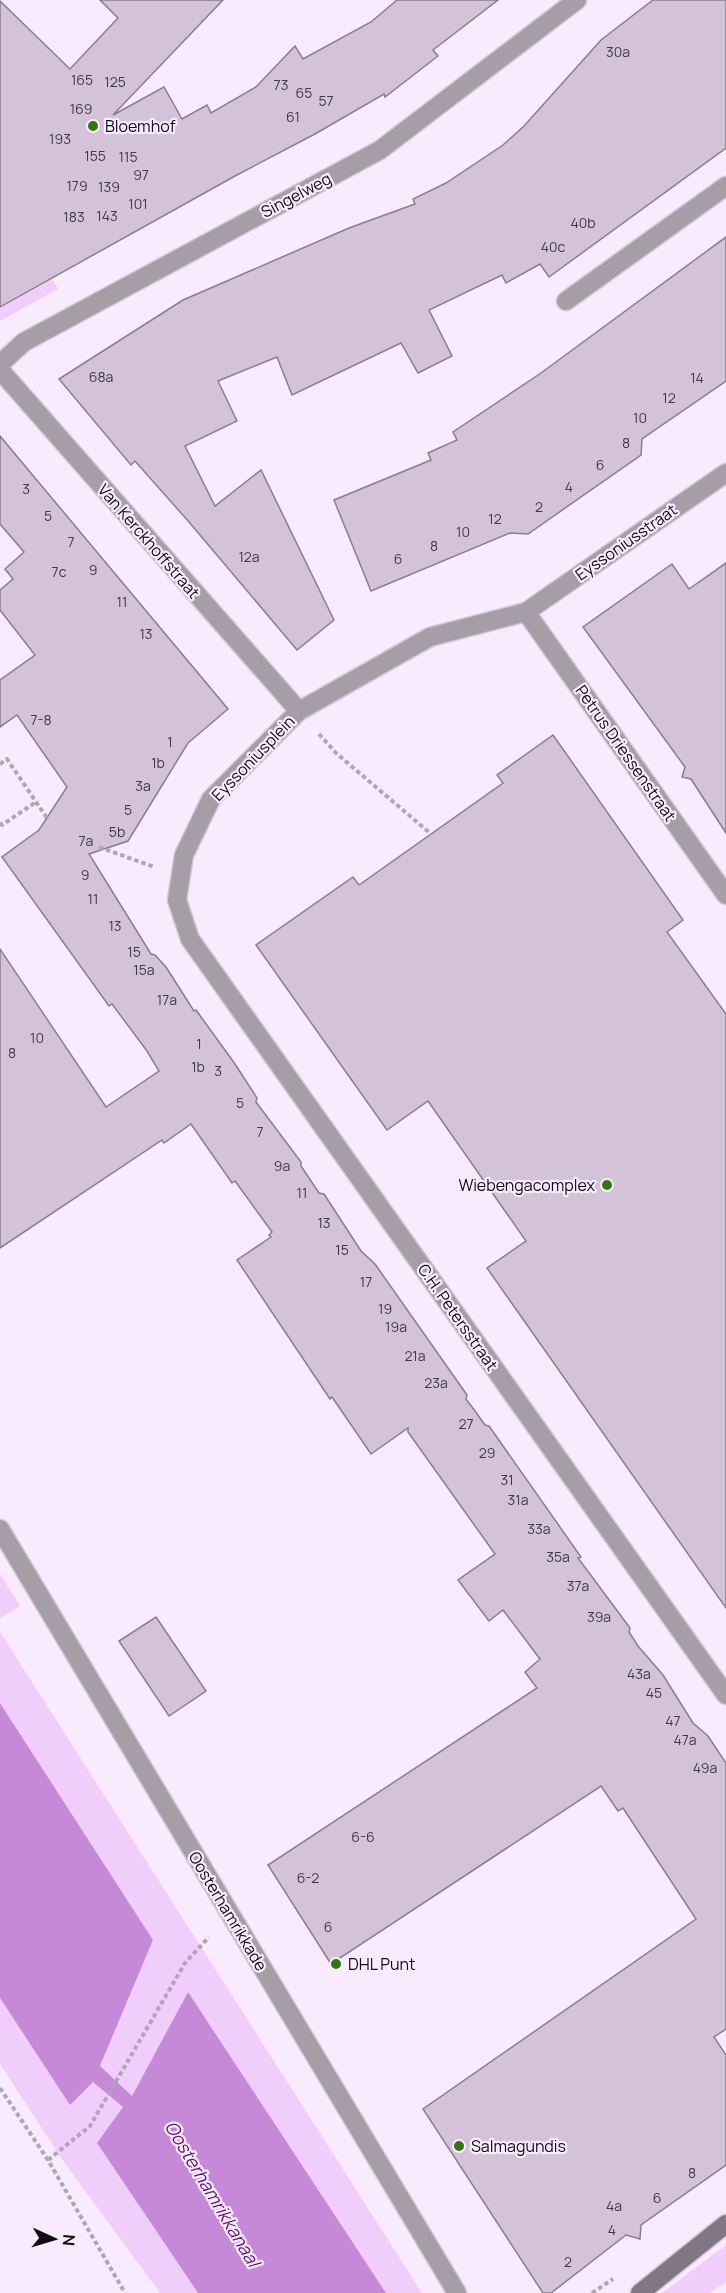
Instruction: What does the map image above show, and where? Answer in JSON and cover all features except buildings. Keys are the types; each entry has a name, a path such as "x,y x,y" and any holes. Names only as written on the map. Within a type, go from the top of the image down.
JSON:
{"main road":[{"path":"640,2293 726,2224"}],"street":[{"name":"Singelweg","path":"0,364 24,342 380,150 576,0"},
{"path":"566,301 726,186"},
{"name":"Van Kerckhoffstraat","path":"0,370 299,711"},
{"name":"Eyssoniusstraat","path":"526,612 726,473"},
{"name":"Eyssoniusplein","path":"190,939 177,900 184,855 211,799 299,711 430,637 526,612"},
{"name":"Petrus Driessenstraat","path":"526,612 726,895"},
{"name":"C.H. Petersstraat","path":"190,939 726,1695"},
{"name":"Oosterhamrikkade","path":"0,1528 457,2293"}],"path":[{"path":"325,741 431,834"},
{"path":"0,764 8,759 47,818"},
{"path":"0,823 2,825 36,802"},
{"path":"99,848 180,876"},
{"path":"48,2160 90,2126 104,2098 185,1963 231,1915"},
{"path":"0,2088 48,2160 125,2293"}],"shaded area":[{"path":"52,279 58,289 0,321 0,301 14,300"},
{"path":"0,1574 20,1606 0,1618"},
{"path":"0,1632 422,2293 386,2293 188,1992 132,2096 100,2066 153,1940 0,1703"},
{"path":"0,1998 70,2105 93,2081 123,2107 97,2143 198,2293 160,2293 61,2158 0,2064"},
{"path":"726,2245 726,2282 710,2293 662,2293"}],"water":[{"name":"Oosterhamrikkanaal","path":"0,1703 153,1940 100,2066 132,2096 188,1992 386,2293 198,2293 97,2143 123,2107 93,2082 70,2105 0,1998"}],"place":[{"name":"Bloemhof","path":"93,126"},
{"name":"Wiebengacomplex","path":"607,1185"},
{"name":"DHL Punt","path":"336,1964"},
{"name":"Salmagundis","path":"459,2146"}]}
